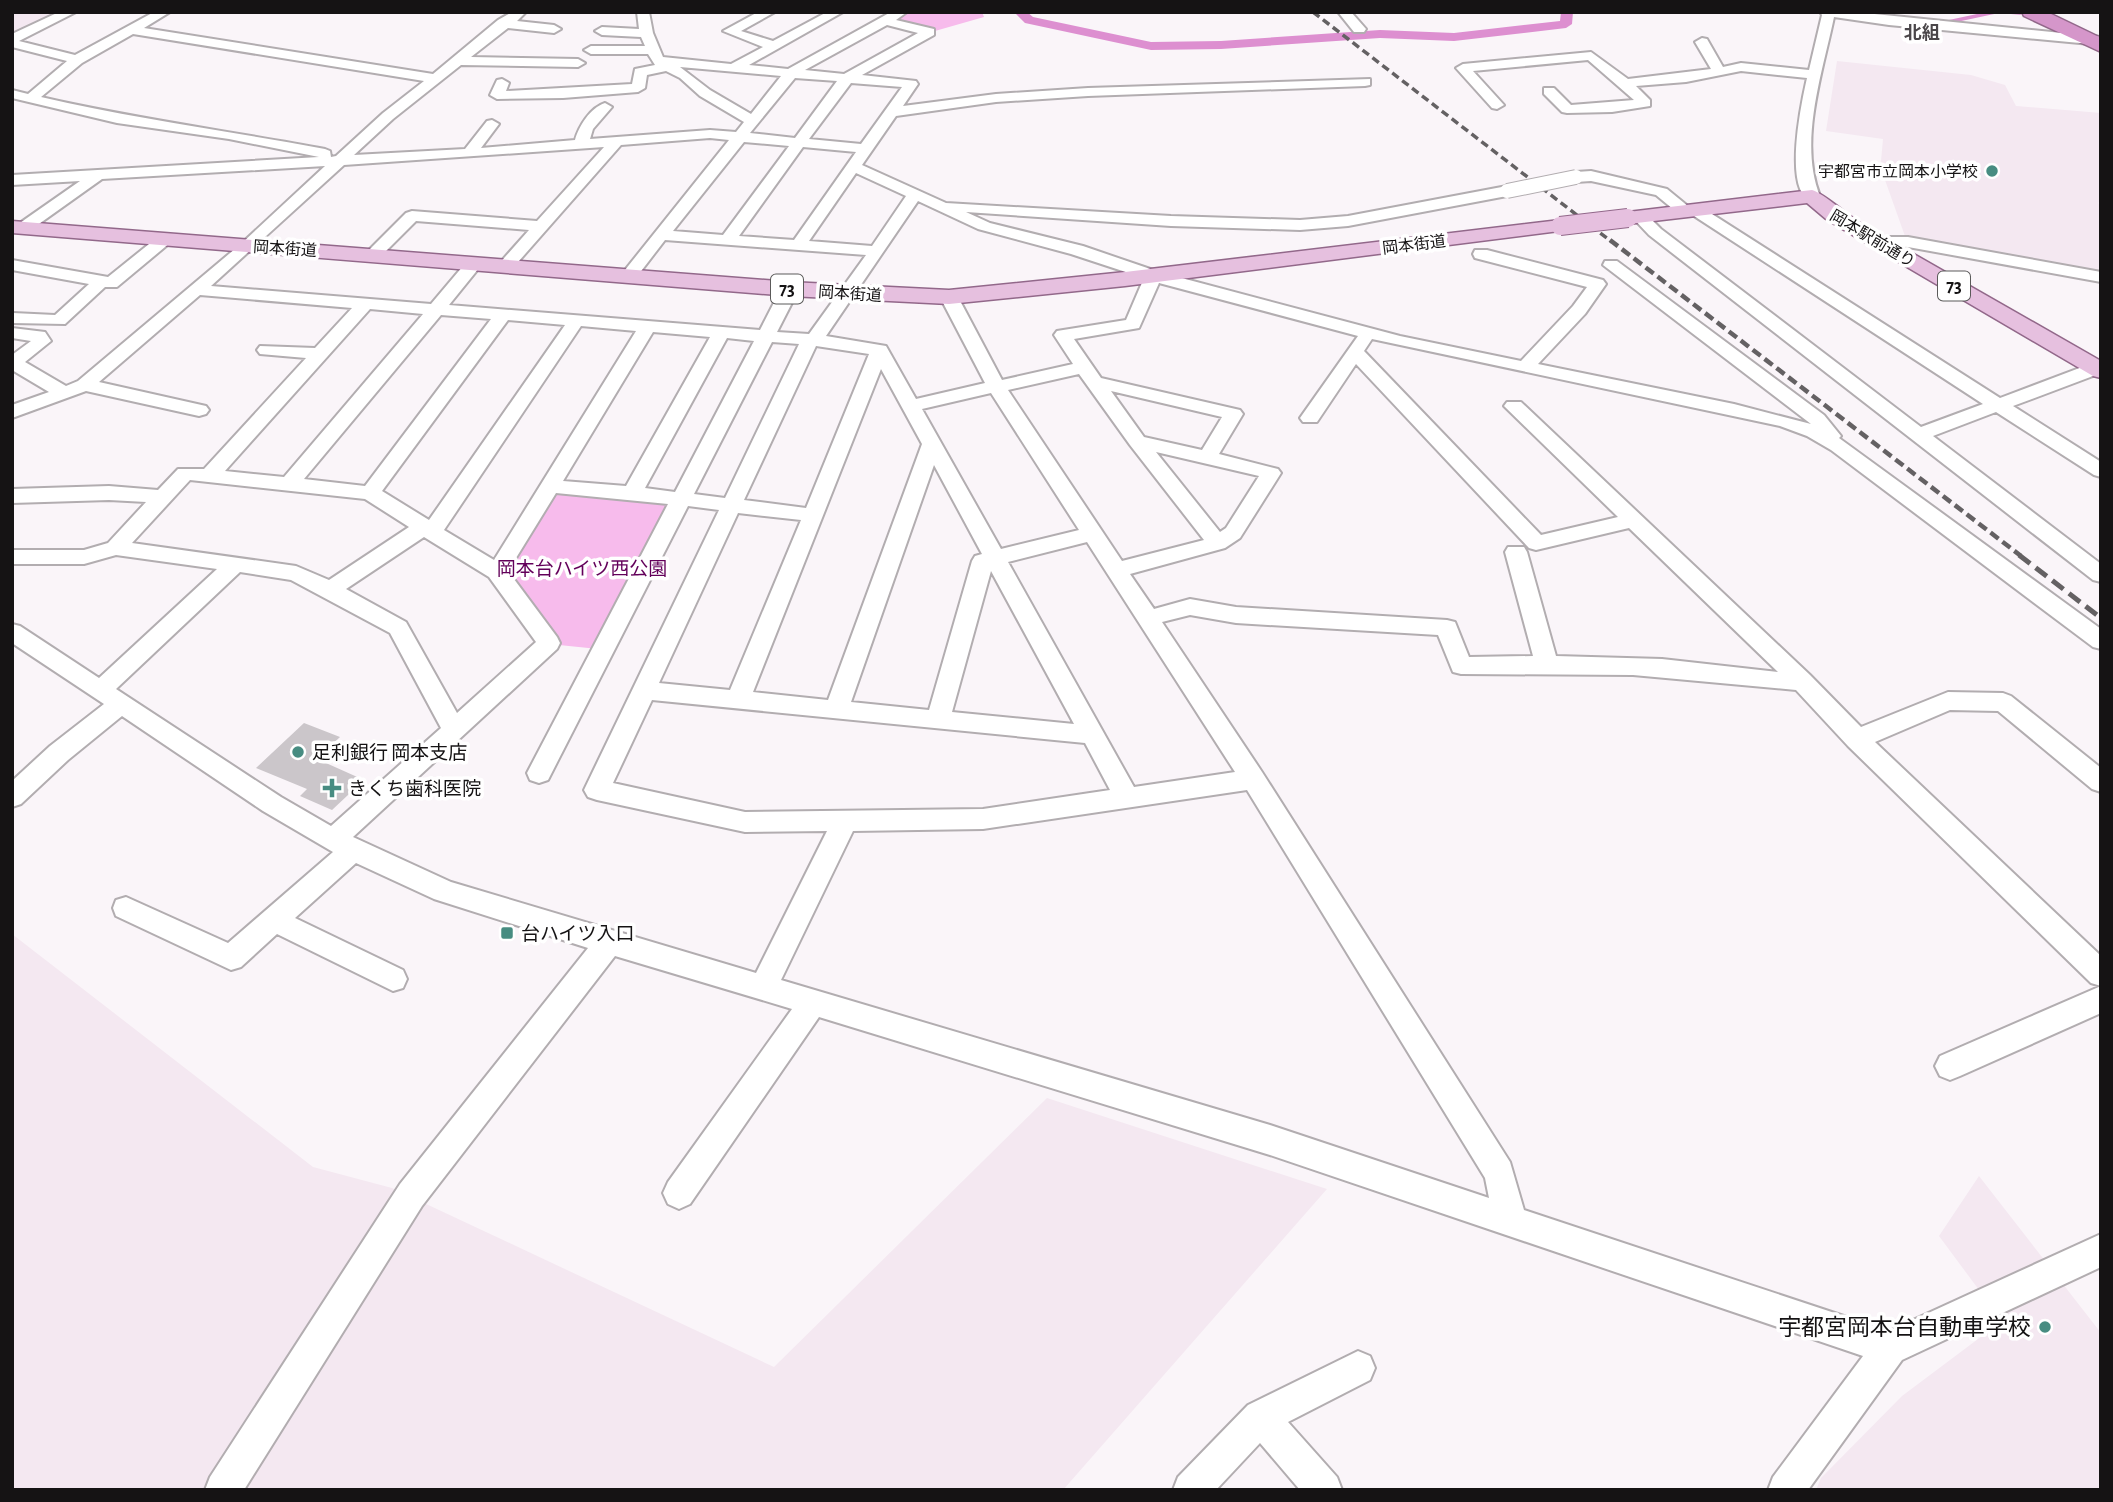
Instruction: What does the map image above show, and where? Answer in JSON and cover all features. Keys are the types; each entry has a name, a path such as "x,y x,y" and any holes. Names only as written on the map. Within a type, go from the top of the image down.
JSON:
{"highway":[{"path":"2031,12 2097,41"},
{"path":"2049,12 2097,41"}],"main road":[{"name":"73","path":"1634,218 1812,197"},
{"name":"岡本駅前通り","path":"1812,197 1833,215 2099,370"},
{"name":"岡本街道","path":"17,227 790,289 949,297 1153,276 1634,218"}],"street":[{"path":"12,41 70,12"},
{"path":"29,100 77,60 164,12"},
{"path":"12,412 85,386 248,246 433,78 520,12"},
{"path":"643,12 646,33 660,59 685,75 705,93 753,121"},
{"path":"769,12 730,31 773,46"},
{"path":"734,67 837,12"},
{"path":"629,275 793,72 901,12"},
{"path":"1343,12 1359,29"},
{"path":"1828,12 1889,21 2097,41"},
{"name":"岡本駅前通り","path":"1812,197 1807,188 1801,159 1828,12"},
{"path":"728,239 847,78 929,32 886,21"},
{"path":"503,23 554,29"},
{"path":"131,30 433,78"},
{"path":"601,31 646,33"},
{"path":"12,41 77,60"},
{"path":"1549,91 1567,109 1612,108 1645,103 1576,42"},
{"path":"1702,42 1718,70"},
{"path":"591,50 911,84 799,244"},
{"path":"1497,105 1463,68 1591,56"},
{"path":"502,83 497,95 564,94 638,88 640,72 660,59"},
{"path":"455,61 578,63"},
{"path":"1625,83 1686,78 1741,67 1816,75"},
{"path":"891,112 996,98 1088,92 1365,82"},
{"path":"756,86 780,88"},
{"path":"12,94 117,118 229,135 341,159"},
{"path":"581,143 586,128 605,107"},
{"path":"469,153 492,124"},
{"path":"12,180 469,153 710,134 866,149"},
{"path":"505,266 618,141"},
{"path":"855,167 984,226 1077,250 1153,276 1367,333 1786,422 1814,432 1838,446 2101,641"},
{"path":"17,227 98,175"},
{"path":"937,205 1171,221 1300,225 1348,222 1591,176 1661,192 2101,471"},
{"path":"914,195 849,293 812,339 642,690 597,790 745,822 983,819 1253,779"},
{"path":"372,255 412,216 541,226"},
{"path":"1634,218 2101,575"},
{"path":"659,235 877,251"},
{"path":"12,265 111,283 165,239"},
{"path":"1878,242 1908,242 2101,277"},
{"path":"1481,254 1597,284 1579,310 1525,367"},
{"path":"289,484 475,263"},
{"path":"1611,265 1817,419 1838,446"},
{"path":"1153,276 1133,324 1063,335 1137,441 1217,542"},
{"path":"12,318 59,320 102,281"},
{"path":"539,773 790,289"},
{"path":"197,290 812,339 880,351"},
{"path":"949,297 996,386 1253,779 1499,1174 1511,1221"},
{"path":"210,475 366,303"},
{"path":"12,305 26,308 12,318"},
{"path":"370,493 504,314"},
{"path":"330,590 428,529 577,320"},
{"path":"497,572 648,326"},
{"path":"632,493 722,332"},
{"path":"12,333 38,336 42,341 13,363 65,393"},
{"path":"1310,418 1367,333"},
{"path":"266,350 320,354"},
{"path":"880,351 1128,799"},
{"path":"739,698 811,515 880,351"},
{"path":"1355,352 1536,543 1633,520"},
{"path":"1918,435 1996,404 2099,370"},
{"path":"911,406 996,386 1090,374 1233,414 1208,456"},
{"path":"85,386 199,410"},
{"path":"1514,406 1802,681 1857,740 2101,974"},
{"path":"1115,570 1217,542 1233,533 1271,473 1137,441"},
{"path":"837,709 931,445"},
{"path":"116,548 186,473 370,493 497,572 549,643 454,730 274,920 231,958 126,908"},
{"path":"551,486 811,515"},
{"path":"12,496 109,493 163,497"},
{"path":"938,719 983,561 1093,533"},
{"path":"12,557 84,557 116,548 296,573 398,628 454,730"},
{"path":"1516,552 1547,664"},
{"path":"12,797 60,753 235,565"},
{"path":"1147,619 1190,607 1236,615 1447,628 1461,666 1581,663 1693,670 1777,682 1802,681"},
{"path":"12,632 112,696 222,772 343,845 443,891 1270,1140 1890,1348"},
{"path":"642,690 1094,735"},
{"path":"1857,740 1948,701 2003,702 2099,778"},
{"path":"763,989 845,821"},
{"path":"274,920 393,979"},
{"path":"223,1490 411,1195 609,943"},
{"path":"1950,1066 2101,999"},
{"path":"679,1193 812,1003"},
{"path":"1786,1490 1890,1348 2101,1250"},
{"path":"1191,1490 1260,1417 1358,1368"},
{"path":"1260,1417 1324,1490"}],"shaded area":[{"path":"12,12 64,12 12,37"},
{"name":"宇都宮市立岡本小学校","path":"1837,61 1971,75 2005,85 2016,106 2101,113 2101,201 2098,203 2101,205 2101,274 1906,239 1885,180 1881,161 1883,139 1826,131"},
{"path":"12,934 313,1167 392,1188 774,1367 1047,1098 1327,1189 1063,1490 12,1490"},
{"name":"宇都宮岡本台自動車学校","path":"1979,1176 2101,1333 2101,1490 1816,1490 1821,1478 1902,1396 2002,1321 1939,1236"}],"green space":[{"path":"908,12 982,12 984,17 935,31 895,20"},
{"name":"岡本台ハイツ西公園","path":"557,493 684,505 608,650 559,645 507,573"}],"building":[{"path":"304,723 340,737 317,759 364,780 332,810 300,796 307,789 256,768"}],"waterway":[{"path":"1020,12 1029,20 1151,46 1221,45 1380,34 1454,37 1566,24 1567,12"},
{"path":"1948,22 1995,12"},
{"path":"2008,12 2020,13"}],"railway":[{"path":"1313,12 1612,242"},
{"path":"1610,240 2021,556"},
{"path":"2019,555 2101,618"}],"place":[{"name":"宇都宮市立岡本小学校","path":"1992,171"},
{"name":"足利銀行 岡本支店","path":"298,752"},
{"name":"きくち歯科医院","path":"332,788"},
{"name":"台ハイツ入口","path":"507,933"},
{"name":"宇都宮岡本台自動車学校","path":"2045,1327"}],"district":[{"name":"北組","path":"1922,33"}]}
